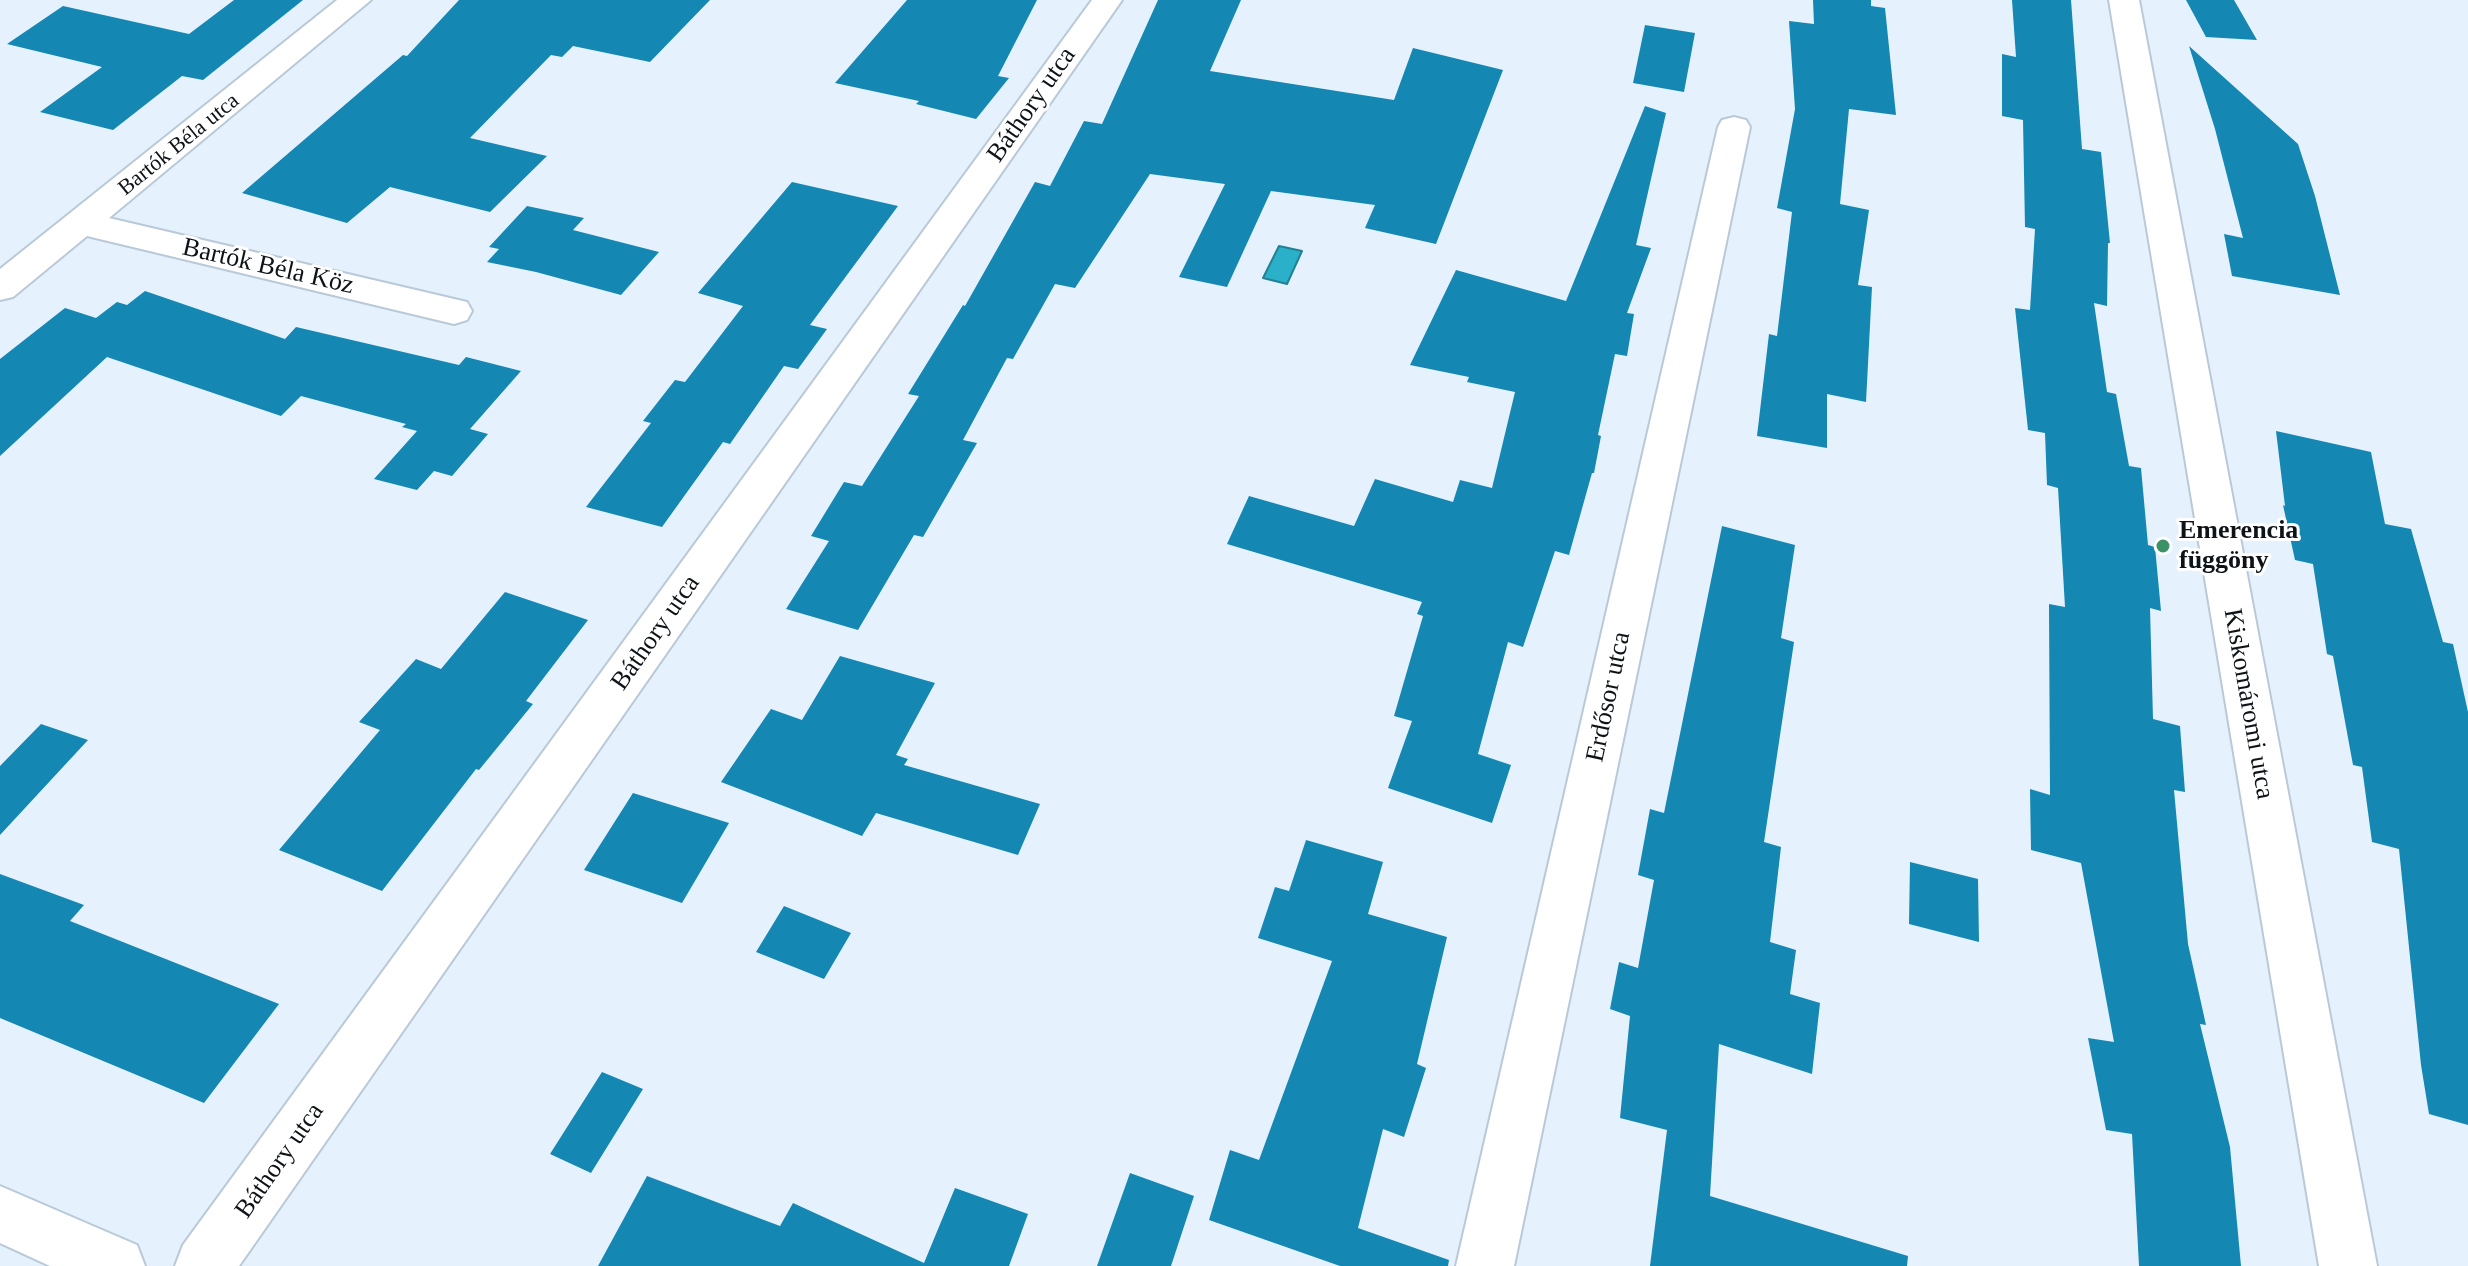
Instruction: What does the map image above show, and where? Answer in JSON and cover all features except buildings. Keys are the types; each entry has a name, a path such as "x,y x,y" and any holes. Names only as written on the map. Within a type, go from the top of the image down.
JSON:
{"street":[{"name":"Bartók Béla utca","path":"0,288 356,0"},
{"name":"Báthory utca","path":"204,1266 1107,0"},
{"name":"Kiskomáromi utca","path":"2124,0 2348,1266"},
{"name":"Erdősor utca","path":"1485,1266 1734,127"},
{"name":"Bartók Béla Köz","path":"82,223 454,311"},
{"path":"0,1214 116,1266"}],"water":[{"path":"1279,246 1302,251 1287,284 1263,278"}],"place":[{"name":"Emerencia függöny","path":"2163,546"}]}
